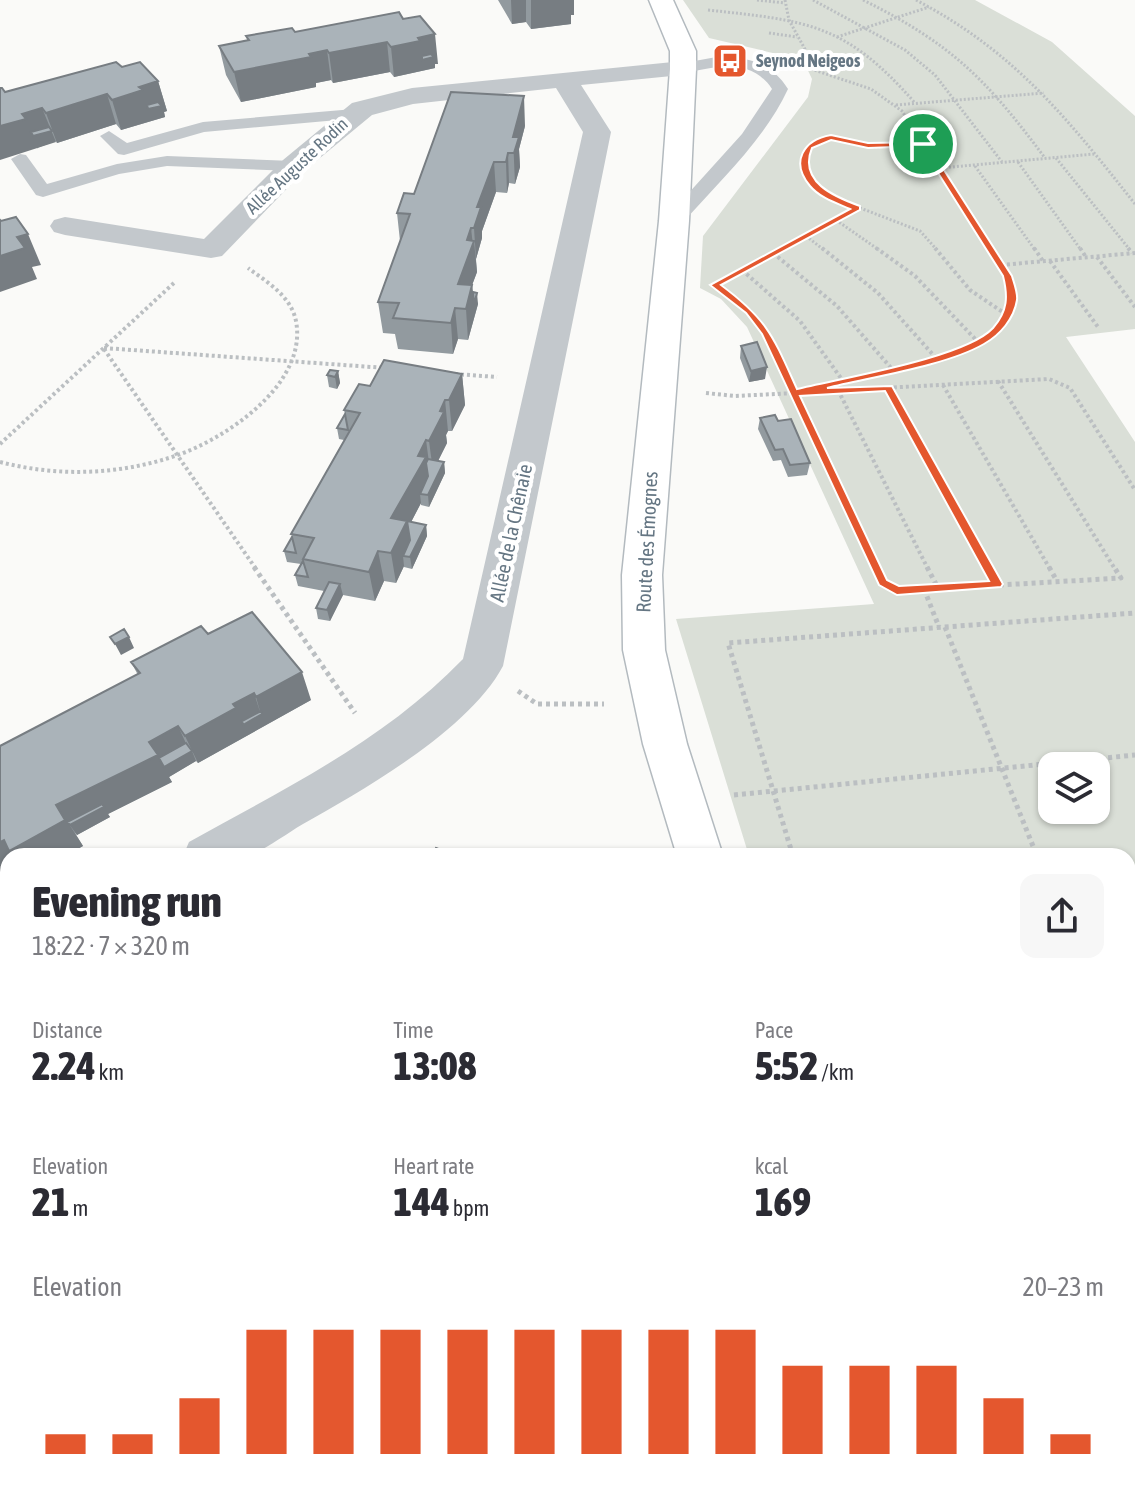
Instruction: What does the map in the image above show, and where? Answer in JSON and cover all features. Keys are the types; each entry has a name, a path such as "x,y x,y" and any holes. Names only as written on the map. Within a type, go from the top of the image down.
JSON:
{"street":[{"name":"Route des Émognes","path":"661,0 683,51 683,69 674,221 642,575 644,650 665,744 698,848"},
{"name":"Allée Auguste Rodin","path":"211,249 293,166 354,114 375,104 412,96 683,69"},
{"name":"Allée de la Chênaie","path":"220,848 382,753 458,695 482,666 597,132 564,79"},
{"path":"65,226 211,249"}],"lane":[{"path":"674,221 758,124 776,101 780,89 776,81 764,72 730,61 710,61 683,69"},
{"path":"109,136 124,150 203,127 354,114"},
{"path":"20,159 43,191 117,169 167,161 293,166"}],"path":[{"path":"757,0 785,2 789,20 817,71"},
{"path":"813,0 868,27 905,50 935,75 1002,162"},
{"path":"863,0 898,17 943,46 999,96 1045,158"},
{"path":"916,0 1013,61 1045,93 1135,204"},
{"path":"837,37 930,7"},
{"path":"703,9 789,20 820,28 868,57 898,82 915,103"},
{"path":"794,393 936,358 979,343 996,331 1007,315 1013,297 1008,276 896,105 867,86 807,68"},
{"path":"896,105 1045,93"},
{"path":"923,144 868,146 831,137 820,139 808,147 804,158 805,171 814,186 832,199 921,231 970,292 983,304 1007,315"},
{"path":"940,169 1095,154"},
{"path":"1056,157 1133,253"},
{"path":"1017,161 1086,257"},
{"path":"974,165 1043,261"},
{"path":"857,208 714,285 750,311 767,333 883,582 897,591 1121,578 998,381"},
{"path":"836,220 915,276 979,343"},
{"path":"806,236 878,293 936,358"},
{"path":"0,444 211,249 259,274 282,294 299,327 294,362 272,394 236,426 178,455 106,472 33,472 0,462"},
{"path":"773,253 808,278 841,308 892,369"},
{"path":"1001,265 1133,253"},
{"path":"1097,256 1135,307"},
{"path":"1050,260 1098,327"},
{"path":"742,270 800,321 843,381"},
{"path":"103,348 388,369"},
{"path":"103,348 382,753"},
{"path":"450,373 544,380"},
{"path":"659,389 735,396 1049,379 1070,388 1135,490"},
{"path":"943,385 1057,581"},
{"path":"888,388 997,584"},
{"path":"838,390 938,588"},
{"path":"924,589 1034,848"},
{"path":"791,848 728,643 1135,613"},
{"path":"537,704 595,705 618,702"},
{"path":"731,796 1135,755"}],"shaded area":[{"path":"683,0 975,0 1052,42 1135,116 1135,329 1066,337 1135,442 1135,848 747,848 676,619 874,604 747,327 721,299 700,288 703,236 808,97 812,79 803,60 709,38"}],"building":[{"path":"399,12 403,19 420,16 435,34 418,38 420,41 391,47 387,42 329,53 327,50 309,54 311,57 234,72 219,46 249,40 246,36 292,28 295,32"},
{"path":"431,54 434,57 422,60 422,56"},
{"path":"116,62 122,67 140,62 158,81 139,87 143,90 112,100 107,94 46,113 42,108 22,114 26,119 0,126 0,88 5,92"},
{"path":"451,92 524,96 513,137 519,137 514,153 508,153 506,162 494,162 477,207 481,207 467,240 474,241 458,284 472,285 466,309 455,308 451,323 393,318 399,303 378,302 410,214 397,213 404,193 414,194"},
{"path":"158,102 162,106 148,109 147,105"},
{"path":"49,127 52,131 33,136 31,132"},
{"path":"16,217 28,234 17,237 25,248 0,256 0,220"},
{"path":"757,342 767,367 751,371 741,346"},
{"path":"384,360 462,374 449,400 445,400 440,411 444,412 418,456 426,457 391,518 407,521 391,553 378,551 369,572 303,559 314,538 291,534 360,413 344,410 359,384 370,386"},
{"path":"330,370 338,371 335,377 327,375"},
{"path":"345,414 348,430 337,428"},
{"path":"775,415 778,421 791,419 810,463 790,465 783,449 775,450 760,418"},
{"path":"428,459 444,462 428,495 420,494 428,476"},
{"path":"407,521 426,525 410,557 403,556 410,540"},
{"path":"292,537 296,553 284,551"},
{"path":"303,561 308,577 295,575"},
{"path":"329,582 340,584 327,610 316,608"},
{"path":"252,612 302,672 256,697 254,693 233,704 236,708 185,736 178,726 149,742 158,755 56,805 65,820 14,848 8,848 4,840 0,842 0,746 140,673 131,662 201,626 208,634"},
{"path":"124,629 129,637 115,644 110,637"},
{"path":"261,711 262,714 243,725 242,721"},
{"path":"186,743 192,751 164,767 159,758"},
{"path":"102,804 104,807 70,825 67,822"}],"place":[{"name":"Seynod Neigeos","path":"730,61"}],"route":[{"path":"923,144 868,146 831,137 820,139 808,147 804,158 805,171 814,186 832,199 857,208 714,285 750,311 767,333 794,393 883,582 897,591 997,584 888,388 794,393 936,358 979,343 996,331 1007,315 1013,297 1008,276 923,144"}]}
